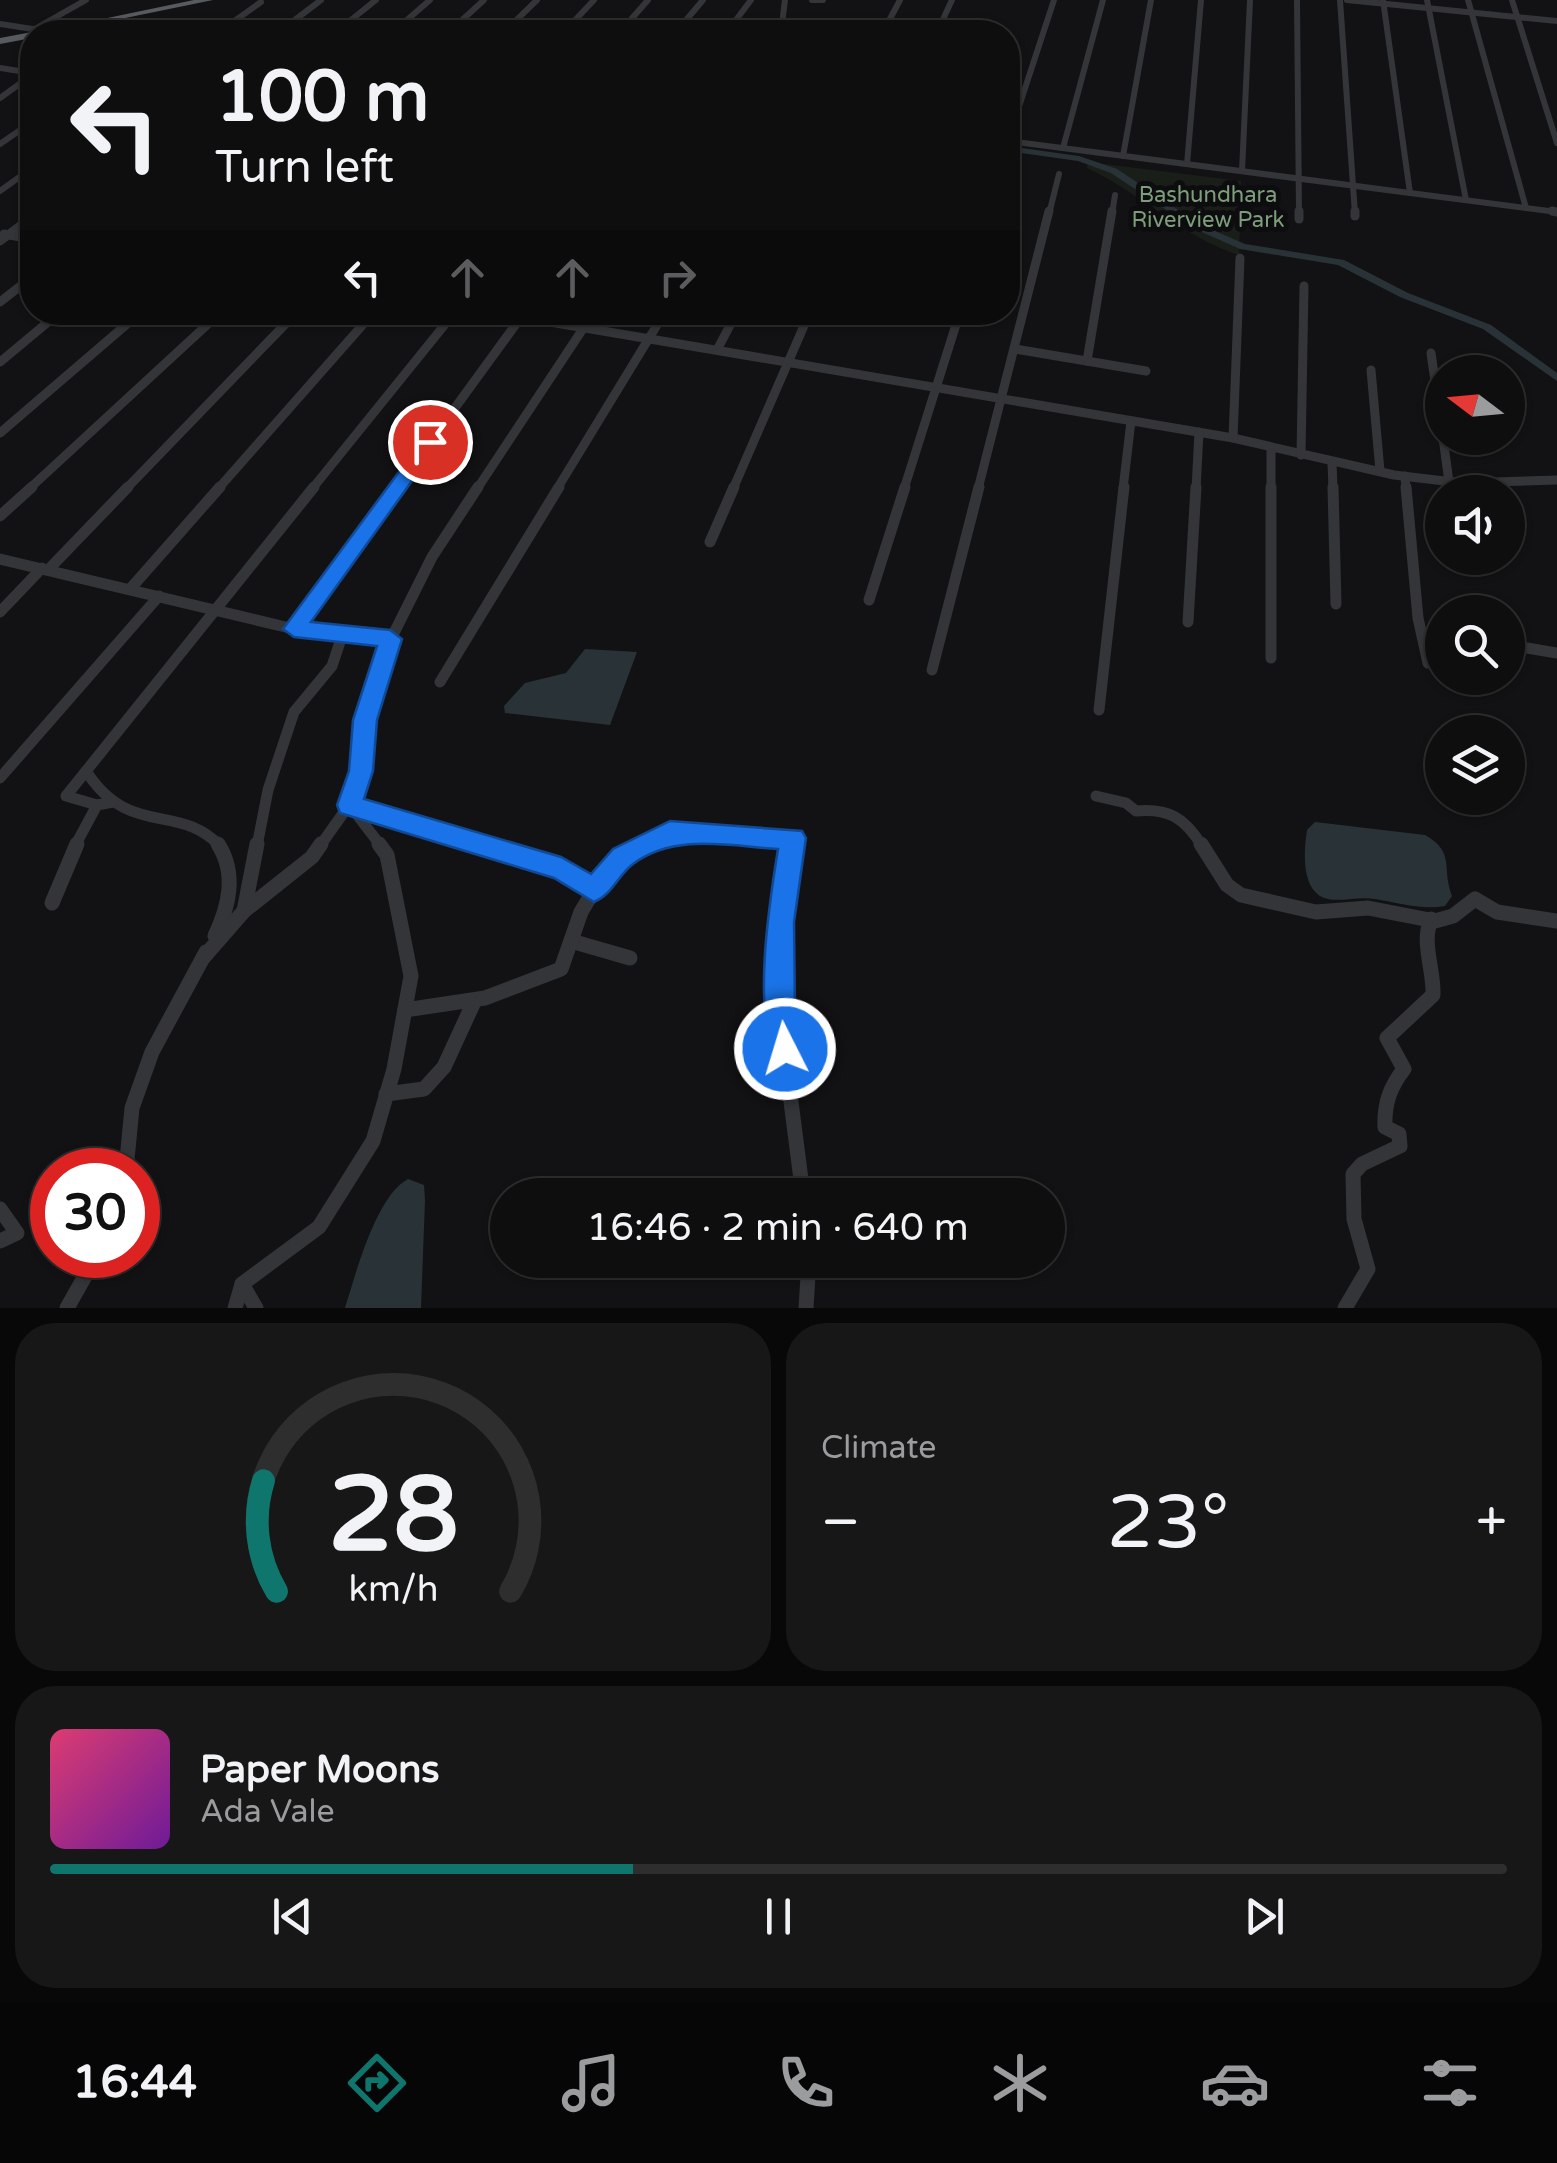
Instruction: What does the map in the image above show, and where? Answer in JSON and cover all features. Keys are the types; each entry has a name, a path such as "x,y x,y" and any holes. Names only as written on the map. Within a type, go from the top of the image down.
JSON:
{"highway":[{"path":"98,20 208,0"}],"street":[{"path":"58,20 86,0"},
{"path":"296,20 322,0"},
{"path":"351,20 376,0"},
{"path":"407,20 430,0"},
{"path":"462,20 484,0"},
{"path":"516,20 536,0"},
{"path":"575,20 594,0"},
{"path":"630,20 648,0"},
{"path":"686,20 703,0"},
{"path":"812,0 824,0"},
{"path":"1020,104 1054,0"},
{"path":"1062,148 1103,0"},
{"path":"1123,156 1151,0"},
{"path":"1187,164 1202,0"},
{"path":"1242,171 1250,0"},
{"path":"1298,0 1299,219"},
{"path":"1355,216 1344,0 1428,4 1557,21"},
{"path":"1468,0 1526,208"},
{"path":"1512,0 1557,142"},
{"path":"236,20 262,2"},
{"path":"1384,2 1410,193"},
{"path":"1428,4 1466,200"},
{"path":"0,98 5,90"},
{"path":"1020,143 1557,212"},
{"path":"932,670 1059,174"},
{"path":"1087,361 1115,196"},
{"path":"1234,438 1240,258"},
{"path":"0,302 20,286"},
{"path":"1301,455 1304,286"},
{"path":"0,362 44,325"},
{"path":"0,434 126,325"},
{"path":"0,516 207,325"},
{"path":"0,612 285,325"},
{"path":"131,588 363,325"},
{"path":"113,802 97,805 66,796 445,325"},
{"path":"294,629 516,325"},
{"path":"570,325 1234,438 1332,463 1425,479"},
{"path":"203,958 244,911 312,857 349,805 361,771 365,720 390,639 432,556 586,325"},
{"path":"440,682 658,325"},
{"path":"717,350 730,325"},
{"path":"710,542 804,325"},
{"path":"869,600 956,325"},
{"path":"1014,349 1146,370"},
{"path":"1371,370 1380,471"},
{"path":"1099,710 1131,420"},
{"path":"1188,622 1200,432"},
{"path":"1270,447 1271,658"},
{"path":"1332,463 1336,604"},
{"path":"1405,476 1418,618 1425,650"},
{"path":"1525,481 1557,480"},
{"path":"0,559 294,629 390,639"},
{"path":"0,778 159,596"},
{"path":"244,911 268,790 294,712 332,666 342,633"},
{"path":"1527,648 1557,653"},
{"path":"86,772 102,796 132,813 174,822 211,836 232,872 224,920 152,1052 132,1108 128,1148"},
{"path":"1096,796 1126,803 1136,812 1154,807 1180,819 1203,842 1226,883 1244,897 1271,898 1328,914 1340,908 1368,908 1445,920 1465,910 1475,898 1497,912 1557,921"},
{"path":"52,903 61,872 97,805"},
{"path":"349,805 561,869 594,890"},
{"path":"235,1308 242,1284 319,1228 373,1141 386,1094 411,976 387,854 349,805"},
{"path":"405,1010 473,1004 518,991 561,969 594,890 622,857 670,832 793,838 780,922 780,1016 802,1178"},
{"path":"1345,1308 1368,1268 1354,1218 1353,1174 1364,1161 1392,1156 1400,1146 1399,1134 1385,1127 1383,1106 1392,1083 1404,1069 1387,1038 1434,996 1434,972 1424,936 1431,919"},
{"path":"571,941 630,958"},
{"path":"386,1094 424,1089 444,1067 473,1004"},
{"path":"0,1210 17,1233 0,1241"},
{"path":"67,1308 84,1278"},
{"path":"806,1308 808,1278"},
{"path":"242,1284 256,1308"}],"green space":[{"name":"Bashundhara Riverview Park","path":"1088,162 1241,181 1239,255 1199,238 1087,168"}],"shaded area":[{"path":"585,649 637,652 610,725 505,713 504,706 525,683 566,673"},
{"path":"1315,822 1425,835 1441,848 1452,896 1445,906 1427,907 1369,898 1334,900 1319,895 1308,880 1305,859 1307,830"},
{"path":"408,1179 424,1185 421,1308 345,1308 377,1218 386,1201"}],"waterway":[{"path":"1020,151 1079,159 1114,171 1198,227 1243,247 1341,262 1404,295 1487,327 1557,378"}],"route":[{"path":"430,442 294,629 390,639 365,720 361,771 349,805 561,869 594,890 622,857 670,832 793,838 780,922 780,1016 785,1049"}]}
